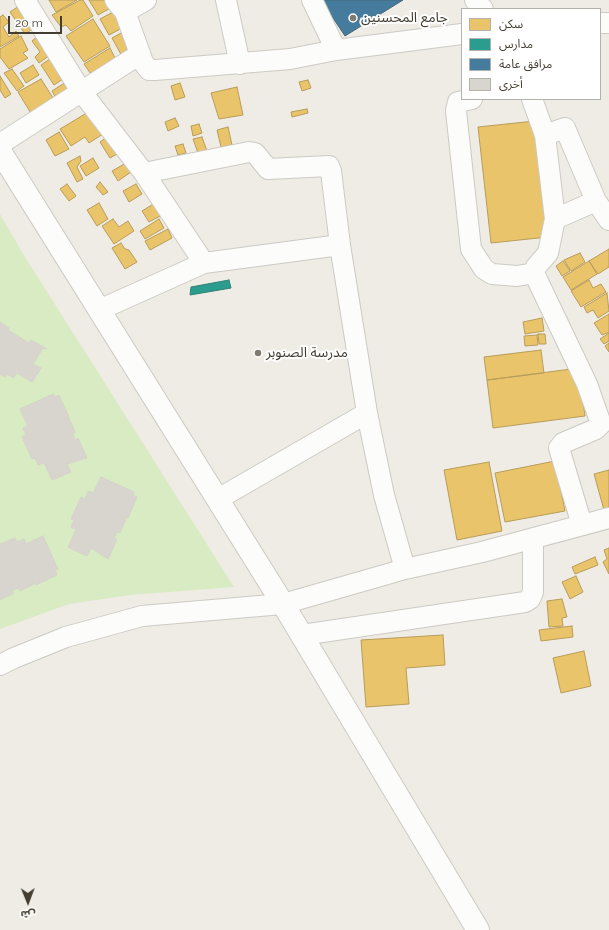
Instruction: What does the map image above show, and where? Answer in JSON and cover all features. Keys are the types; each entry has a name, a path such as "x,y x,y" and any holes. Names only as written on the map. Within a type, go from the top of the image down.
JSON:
{"street":[{"path":"26,0 81,91 144,173 204,263"},
{"path":"146,0 120,6 140,54 149,70 290,59 336,50 461,34"},
{"path":"226,0 240,64"},
{"path":"312,0 336,50"},
{"path":"475,0 482,8"},
{"path":"0,144 140,54"},
{"path":"467,100 458,102 456,111 471,249 484,269 492,274 517,276 534,273"},
{"path":"532,100 545,135 555,219 548,253 536,267 534,273 587,384 601,424 596,429 563,443 559,448 582,525"},
{"path":"545,135 565,128 596,201 609,220"},
{"path":"0,151 283,604 478,930"},
{"path":"144,173 250,152 255,153 268,169 329,166 331,171 340,245 367,413 384,495 405,569"},
{"path":"555,219 596,201"},
{"path":"98,310 204,263 340,245"},
{"path":"218,499 367,413"},
{"path":"0,665 66,637 142,616 283,604 405,569 609,518"},
{"path":"302,635 525,602 530,599 533,592 533,538"}],"green space":[{"path":"0,214 25,257 234,587 130,595 69,604 0,629"}],"building: سكن":[{"path":"49,0 77,0 56,12"},
{"path":"80,0 83,0 93,16 71,31 66,25 61,27 52,15"},
{"path":"89,0 110,0 114,6 98,15"},
{"path":"22,4 37,26 25,34 10,12"},
{"path":"115,11 124,27 109,35 100,19"},
{"path":"3,15 9,22 3,27 9,37 16,31 19,36 0,47 0,17"},
{"path":"93,19 110,46 84,62 66,36"},
{"path":"123,32 134,52 123,58 112,38"},
{"path":"40,34 53,53 39,63 35,57 40,52 32,41"},
{"path":"21,36 28,50 23,53 28,58 9,69 0,57 0,49"},
{"path":"110,48 117,62 93,77 84,64"},
{"path":"53,57 66,77 54,85 41,65"},
{"path":"33,65 39,75 26,83 20,73"},
{"path":"12,69 24,86 17,91 4,73"},
{"path":"0,76 11,94 5,98 0,90"},
{"path":"41,79 55,101 32,115 18,92"},
{"path":"69,80 74,88 57,100 52,91"},
{"path":"308,80 311,88 302,91 299,82"},
{"path":"180,83 185,97 175,100 171,86"},
{"path":"237,87 243,115 219,119 211,93"},
{"path":"307,109 308,113 292,117 291,112"},
{"path":"90,111 103,134 89,143 85,137 71,146 60,129"},
{"path":"175,118 179,126 168,131 165,122"},
{"path":"535,121 548,237 491,243 478,127"},
{"path":"199,124 202,133 193,136 191,126"},
{"path":"228,127 232,145 221,147 217,130"},
{"path":"59,132 69,149 55,156 46,140"},
{"path":"107,137 117,154 110,158 100,142"},
{"path":"202,137 207,151 198,153 193,139"},
{"path":"183,144 186,153 178,155 175,146"},
{"path":"80,156 81,161 77,167 83,179 77,182 67,163"},
{"path":"93,158 99,168 86,176 80,166"},
{"path":"126,163 131,172 118,181 112,171"},
{"path":"100,182 108,192 103,195 96,187"},
{"path":"67,184 76,196 69,201 60,189"},
{"path":"136,184 142,194 129,202 123,191"},
{"path":"99,203 108,219 97,226 87,210"},
{"path":"155,203 162,215 149,222 142,211"},
{"path":"113,219 119,227 128,221 134,231 114,244 102,226"},
{"path":"159,219 164,228 145,239 140,231"},
{"path":"168,229 172,238 150,250 145,241"},
{"path":"121,243 125,249 129,250 137,262 125,269 112,248"},
{"path":"609,249 609,267 598,274 589,261"},
{"path":"580,253 585,262 571,271 564,260"},
{"path":"563,261 570,271 562,276 556,266"},
{"path":"589,261 597,274 571,290 563,277"},
{"path":"589,280 593,288 601,284 606,292 581,307 571,291"},
{"path":"607,293 609,311 598,318 593,310 587,313 584,307"},
{"path":"609,314 609,332 602,335 594,323"},
{"path":"542,318 544,331 525,334 523,322"},
{"path":"609,333 609,341 604,344 600,339"},
{"path":"538,334 545,334 546,344 539,344"},
{"path":"537,335 538,345 525,346 524,336"},
{"path":"609,343 609,352 605,346"},
{"path":"541,350 544,373 487,380 484,357"},
{"path":"579,368 585,416 493,428 487,380"},
{"path":"555,461 565,511 505,522 495,473"},
{"path":"489,462 502,531 457,540 444,470"},
{"path":"609,470 609,509 604,510 594,474"},
{"path":"609,548 609,574 603,562 607,559 604,550"},
{"path":"595,557 598,565 575,574 572,567"},
{"path":"576,576 583,592 570,599 562,582"},
{"path":"562,599 567,617 562,618 563,626 549,627 547,601"},
{"path":"572,626 573,637 541,641 539,630"},
{"path":"443,635 445,665 406,668 409,704 366,707 361,640"},
{"path":"584,651 591,686 561,693 553,658"}],"building: مدارس":[{"path":"229,280 231,288 190,295 191,287"}],"building: مرافق عامة":[{"name":"جامع المحسنين","path":"321,0 403,0 345,36"}],"building: أخرى":[{"path":"0,322 9,328 8,330 29,343 31,340 47,349 43,348 33,364 41,368 32,382 17,373 13,378 7,374 5,377 0,374"},
{"path":"53,394 55,397 59,395 69,417 63,419 69,418 75,432 73,434 75,440 78,438 87,458 67,464 71,472 52,480 44,463 38,465 35,458 32,459 22,437 26,435 23,428 28,426 20,409"},
{"path":"101,477 134,492 133,495 137,497 128,518 121,517 126,519 120,533 117,532 114,538 117,539 108,559 91,548 87,556 68,547 76,530 71,527 74,520 71,519 81,497 85,499 88,491 93,493"},
{"path":"43,536 58,569 55,570 57,575 36,585 32,579 34,584 20,591 18,588 12,591 14,593 0,600 0,544 15,538 17,542 24,539 26,544"}],"place":[{"name":"جامع المحسنين","path":"353,18"},
{"name":"مدرسة الصنوبر","path":"258,353"}]}
